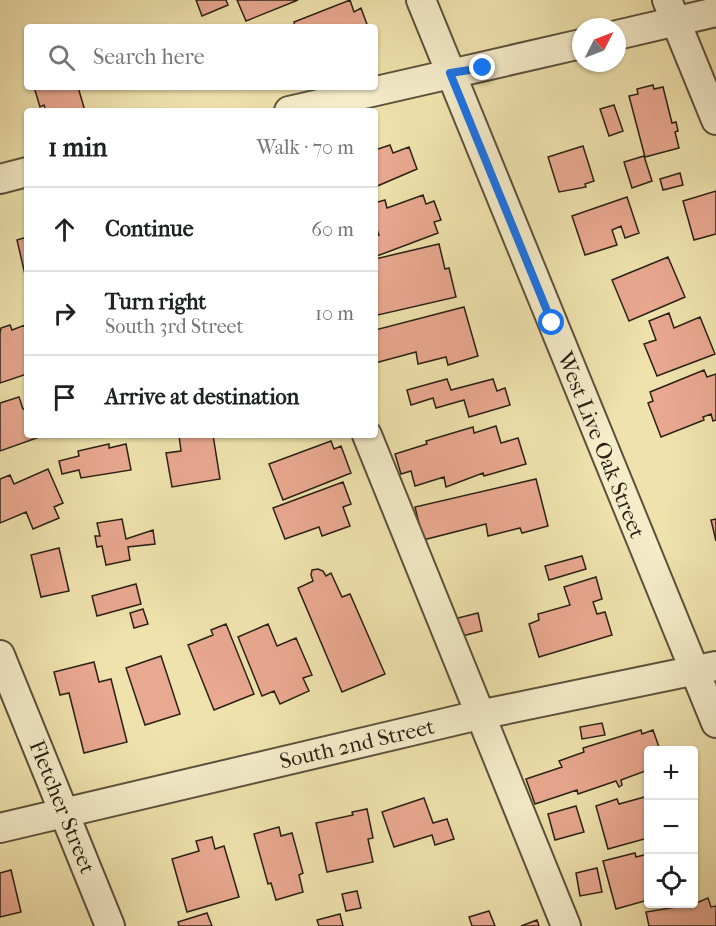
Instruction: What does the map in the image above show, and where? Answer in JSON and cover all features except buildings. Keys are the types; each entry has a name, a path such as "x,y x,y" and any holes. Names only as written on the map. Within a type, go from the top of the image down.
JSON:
{"street":[{"name":"West Live Oak Street","path":"421,0 450,73 705,669 716,723"},
{"path":"626,31 671,10 716,12"},
{"path":"671,10 716,120"},
{"path":"302,108 572,46"},
{"path":"0,179 24,173"},
{"path":"368,438 566,926"},
{"name":"Fletcher Street","path":"0,655 110,926"},
{"name":"South 2nd Street","path":"0,828 480,716 705,669"}],"route":[{"path":"483,68 450,73 552,323"}]}
